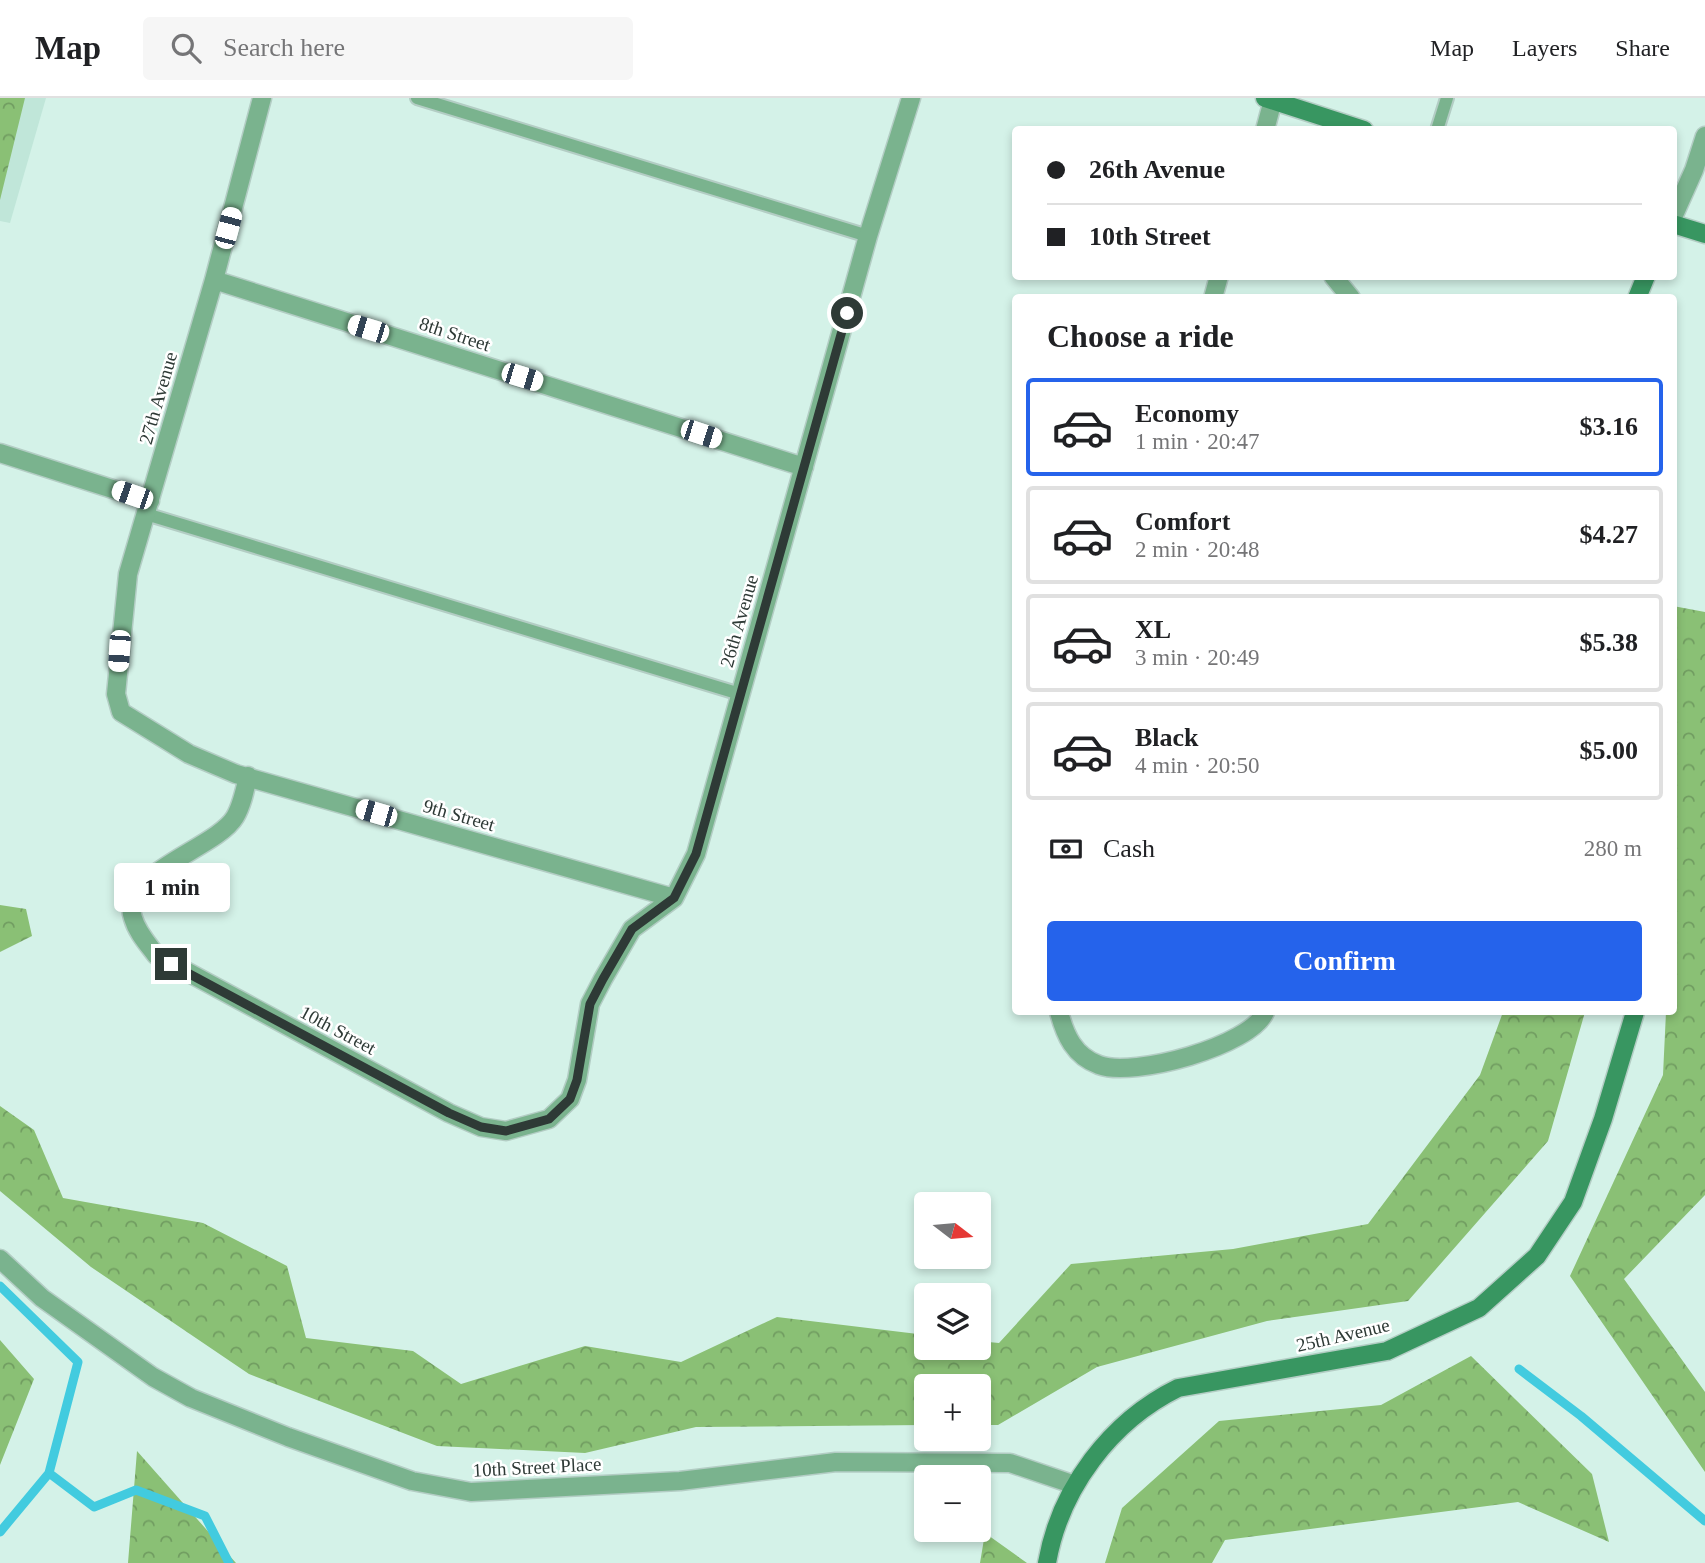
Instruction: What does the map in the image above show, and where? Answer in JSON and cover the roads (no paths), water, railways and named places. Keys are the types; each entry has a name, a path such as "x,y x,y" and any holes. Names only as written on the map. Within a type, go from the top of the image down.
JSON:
{"street":[{"name":"27th Avenue","path":"121,712 116,694 120,630 128,574 214,280 262,98"},
{"name":"26th Avenue","path":"549,1119 570,1099 577,1080 590,1004 603,979 632,929 674,898 696,854 868,236 911,98"},
{"path":"1265,126 1269,99 1352,126"},
{"path":"1677,208 1695,170 1705,136"},
{"path":"1677,225 1705,234"},
{"name":"8th Street","path":"214,280 804,467"},
{"path":"1336,280 1348,294"},
{"path":"0,453 148,507"},
{"name":"9th Street","path":"121,712 189,754 248,776 674,898"},
{"name":"10th Street","path":"248,776 234,819 218,834 145,880 135,898 131,915 139,933 156,955 449,1113 481,1127 506,1131 549,1119"},
{"path":"1060,1015 1070,1043 1082,1056 1118,1070 1143,1067 1229,1042 1246,1034 1264,1015"},
{"name":"25th Avenue","path":"1047,1563 1075,1485 1121,1426 1149,1403 1178,1388 1387,1351 1479,1308 1537,1256 1573,1202 1603,1119 1634,1015"},
{"name":"10th Street Place","path":"6,1264 64,1314 153,1377 191,1398 288,1437 424,1483 471,1492 680,1481 836,1462 1010,1463 1075,1485"}],"lane":[{"path":"417,98 868,236"},
{"path":"1438,126 1447,98"},
{"path":"148,507 740,694"}],"waterway":[{"path":"0,1286 78,1362 49,1473 94,1507 136,1490 205,1516 229,1563"},
{"path":"1519,1369 1581,1416 1705,1521"},
{"path":"0,1532 49,1473"}]}
